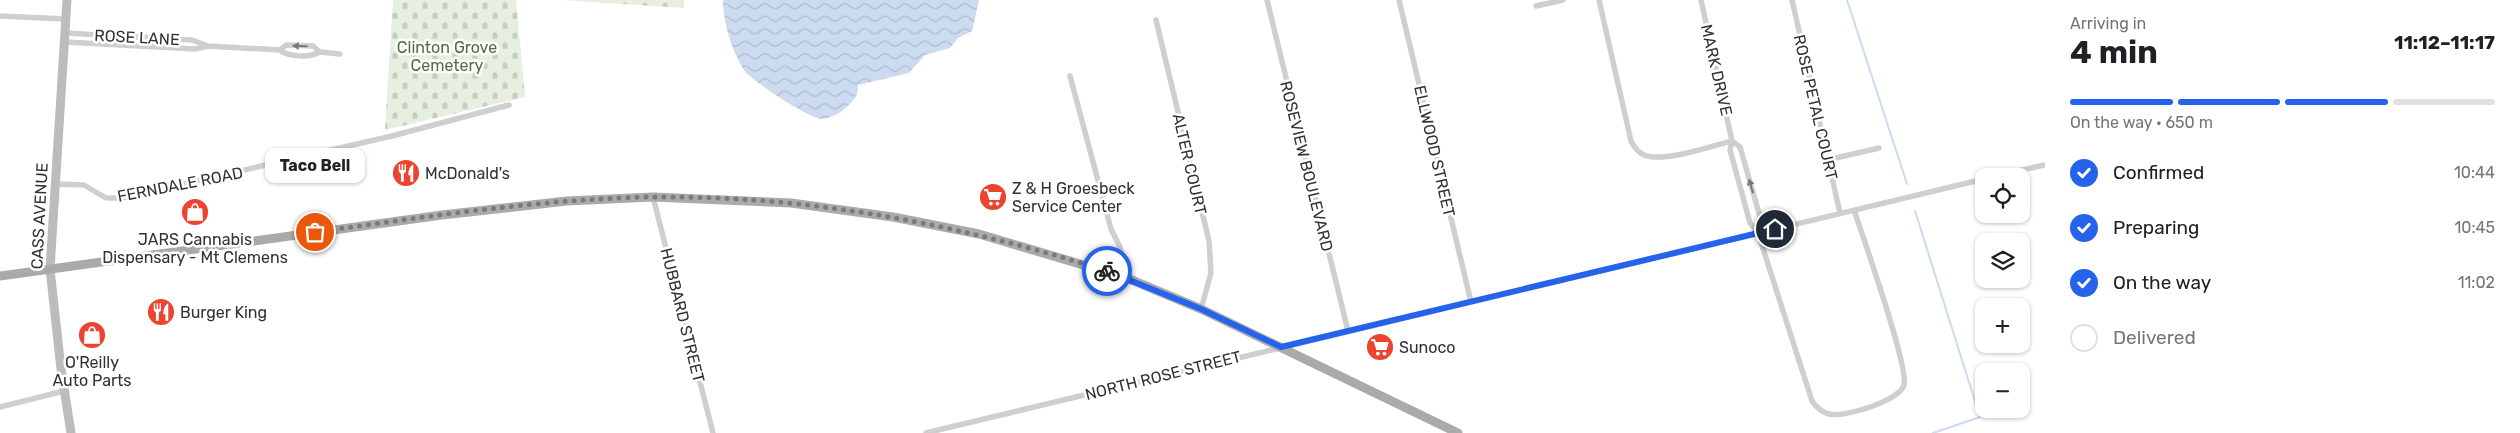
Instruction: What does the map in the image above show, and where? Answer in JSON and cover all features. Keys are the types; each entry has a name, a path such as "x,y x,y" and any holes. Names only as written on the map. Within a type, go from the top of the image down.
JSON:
{"main road":[{"name":"CASS AVENUE","path":"67,0 50,269 64,391 71,433"},
{"path":"0,276 523,205 653,197 791,203 892,217 979,234 1127,278 1201,309 1458,433"}],"street":[{"name":"ROSEVIEW BOULEVARD","path":"1267,0 1348,332"},
{"name":"ELLWOOD STREET","path":"1398,0 1471,302"},
{"path":"1536,6 1563,0"},
{"path":"1599,0 1629,135 1638,151 1644,155 1660,157 1732,141"},
{"name":"MARK DRIVE","path":"1701,0 1732,141 1730,150 1750,223 1758,233"},
{"name":"ROSE PETAL COURT","path":"1792,0 1840,213"},
{"path":"0,16 66,19"},
{"name":"ALTER COURT","path":"1156,20 1209,241 1211,273 1201,309"},
{"name":"ROSE LANE","path":"65,37 192,40 208,46"},
{"name":"ROSE LANE","path":"65,37 195,49 208,46 280,50 286,54 313,56 320,52 340,54"},
{"path":"1070,76 1111,229 1120,247 1127,278"},
{"name":"FERNDALE ROAD","path":"56,184 84,185 106,198 122,198 392,136 510,104"},
{"name":"MARK DRIVE","path":"1732,141 1740,147 1761,220 1758,233"},
{"path":"1827,160 1878,148"},
{"path":"2030,168 2045,165"},
{"name":"NORTH ROSE STREET","path":"926,433 1975,181"},
{"name":"HUBBARD STREET","path":"653,197 713,433"},
{"path":"1758,233 1807,388 1817,409 1831,415 1863,409 1894,396 1902,388 1904,378 1898,351 1854,210"},
{"path":"0,406 64,391"}],"green space":[{"name":"Clinton Grove Cemetery","path":"393,0 516,0 525,97 385,130"},
{"path":"561,0 684,0 683,8"}],"water":[{"path":"723,0 979,0 972,31 958,38 950,48 925,55 909,73 858,85 857,95 850,104 836,114 822,119 805,112 781,98 744,70 729,36"}],"waterway":[{"path":"1847,0 1907,184"},
{"path":"1915,211 1980,417 1933,433"}],"way so far":[{"path":"315,232 567,201 653,197 728,199 791,203 842,209 932,224 1022,245 1107,271"}],"place":[{"name":"McDonald's","path":"406,173"},
{"name":"Z & H Groesbeck Service Center","path":"993,197"},
{"name":"JARS Cannabis Dispensary - Mt Clemens","path":"195,212"},
{"name":"Taco Bell","path":"315,232"},
{"name":"Burger King","path":"161,312"},
{"name":"O'Reilly Auto Parts","path":"92,335"},
{"name":"Sunoco","path":"1380,347"}],"route":[{"path":"1107,271 1201,309 1281,347 1775,229"}]}
